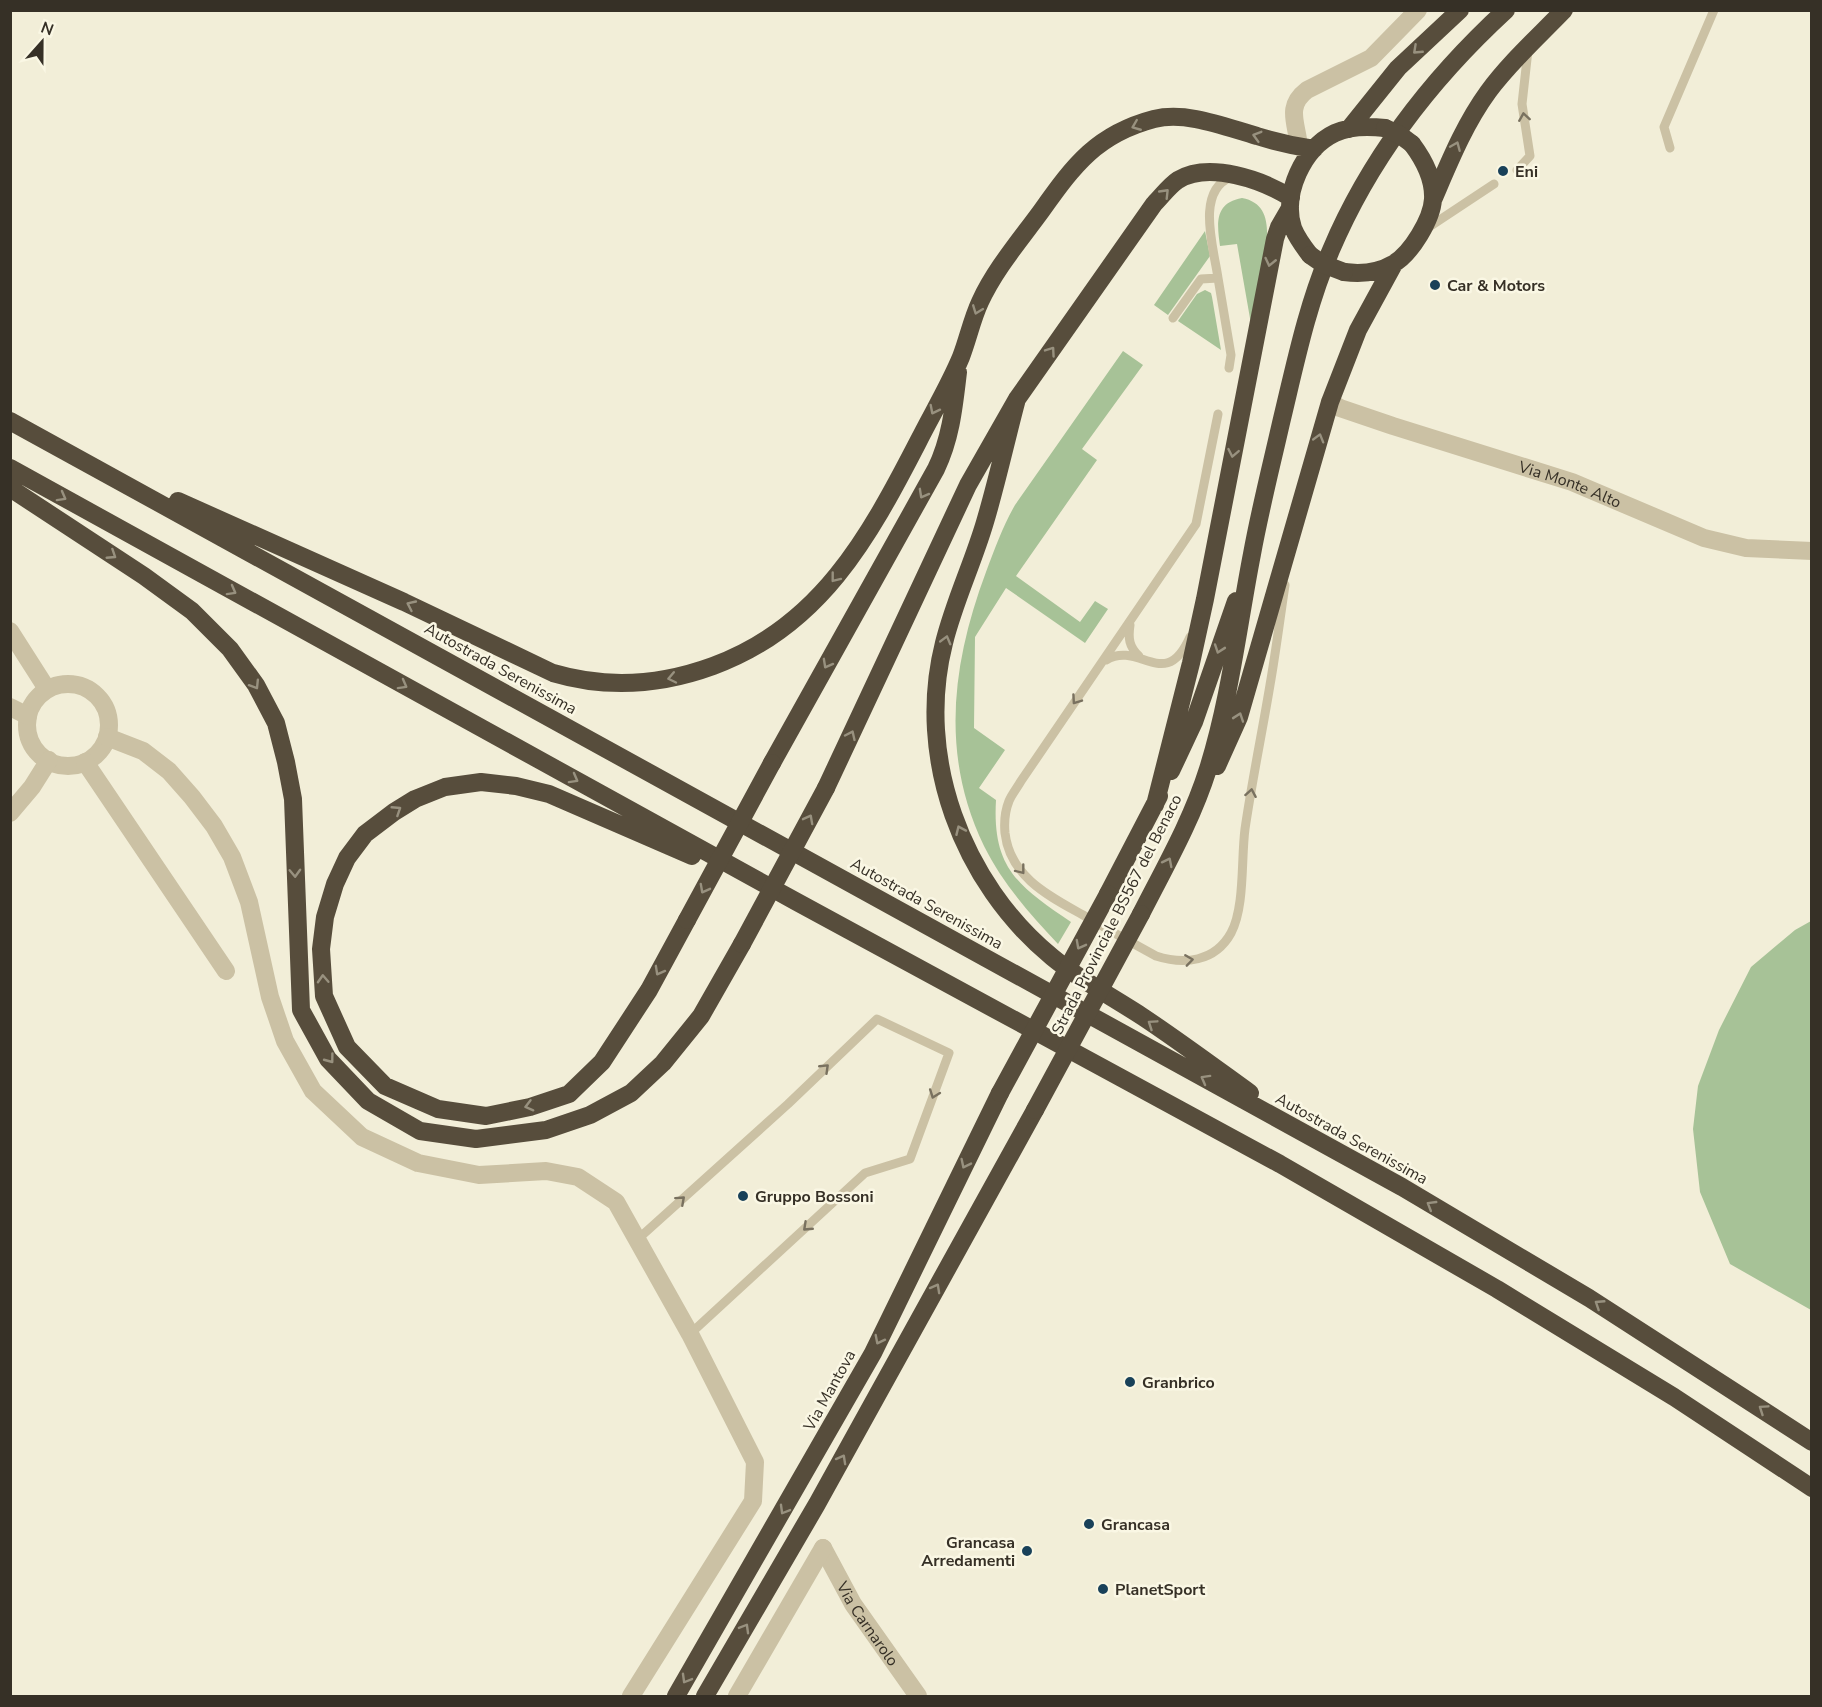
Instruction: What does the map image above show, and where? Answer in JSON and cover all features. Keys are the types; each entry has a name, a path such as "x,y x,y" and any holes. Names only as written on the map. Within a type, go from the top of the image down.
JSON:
{"highway":[{"path":"1348,129 1398,68 1460,10"},
{"name":"Strada Provinciale BS567 del Benaco","path":"705,1696 822,1493 1035,1110 1141,914 1195,807 1209,767 1230,682 1252,554 1299,347 1329,252 1347,213 1390,141 1461,54 1506,10"},
{"path":"1195,807 1214,773 1239,717 1330,402 1358,330 1394,264 1421,232 1460,137 1474,113 1493,86 1564,10"},
{"path":"58,447 404,602 553,673 579,681 608,684 665,680 693,674 729,660 762,643 798,618 826,590 851,558 894,487 960,358 980,302 1002,265 1070,171 1100,143 1156,118 1174,117 1211,123 1306,148 1335,133 1348,129 1374,127 1400,135 1412,144 1427,169 1433,200"},
{"path":"1155,805 1205,599 1264,285 1275,239 1291,203 1306,148"},
{"path":"10,488 144,576 192,611 230,649 256,685 276,723 293,799 301,1010 328,1059 368,1101 420,1131 476,1139 546,1130 590,1115 631,1093 663,1063 701,1016 826,788 968,485 1017,399 1165,192 1177,181 1191,175 1216,173 1239,176 1277,189 1291,203 1293,227 1299,241 1310,255 1323,264 1344,272 1359,274 1394,264"},
{"path":"797,902 549,794 516,786 481,782 445,787 415,799 394,812 365,834 347,858 335,884 325,917 321,949 324,996 347,1047 385,1086 438,1109 486,1116 530,1107 569,1094 602,1062 649,990 687,920 772,763 941,459 952,425 960,358"},
{"path":"1017,399 984,524 944,644 938,683 936,735 942,775 955,819 975,865 1001,905 1024,932 1053,958 1152,1023 1320,1143"},
{"name":"Autostrada Serenissima","path":"10,421 1412,1193 1589,1298 1812,1442"},
{"path":"10,468 797,902 1280,1164 1674,1397 1812,1488"},
{"name":"Strada Provinciale BS567 del Benaco","path":"1000,1093 1155,805 1194,722 1252,554"},
{"name":"Via Mantova","path":"676,1696 873,1353 1000,1093"}],"street":[{"path":"1306,148 1293,114 1294,106 1300,95 1371,58 1418,10"},
{"name":"Via Monte Alto","path":"1330,402 1340,408 1393,426 1572,482 1704,538 1746,548 1812,551"},
{"path":"10,631 47,689"},
{"path":"61,684 75,684 88,688 99,697 106,709 109,723 107,737 102,747 85,762 73,765 49,760 38,752 31,741 28,716 39,696 47,689 61,684"},
{"path":"10,707 28,716"},
{"path":"107,737 143,751 169,771 214,826 227,849 249,902 270,997 285,1041 314,1091 362,1137 418,1163 479,1175 546,1171 578,1177 616,1202 690,1334 755,1462 753,1501 631,1696"},
{"path":"10,813 32,787 49,760"},
{"path":"85,762 226,971"},
{"name":"Via Carnarolo","path":"737,1696 823,1548 853,1605 918,1696"}],"lane":[{"path":"1670,148 1664,127 1714,10"},
{"path":"1517,170 1530,156 1522,104 1529,46"},
{"path":"1229,368 1231,355 1209,218 1212,194 1225,179 1239,176"},
{"path":"1421,232 1494,184"},
{"path":"1173,318 1201,279 1218,278"},
{"path":"1218,414 1196,524 1009,801 1004,825 1008,849 1020,872 1041,891 1156,956 1172,962 1189,962 1206,957 1220,947 1231,934 1238,915 1245,830 1298,512"},
{"path":"1098,667 1113,655 1123,653 1150,663 1170,662 1178,656 1189,640 1205,599"},
{"path":"1133,618 1129,626 1130,644 1141,659"},
{"path":"638,1239 788,1104 877,1019 949,1053 910,1159 865,1173 690,1334"}],"green space":[{"path":"1242,198 1260,207 1265,218 1267,232 1251,324 1237,244 1220,246 1218,230 1222,210 1226,205"},
{"path":"1205,231 1210,256 1168,315 1154,305"},
{"path":"1205,290 1211,293 1221,350 1178,321 1197,294"},
{"path":"1123,351 1143,365 1082,449 1097,460 1016,576 1080,622 1095,601 1108,609 1085,643 1006,588 975,637 974,728 1005,750 979,788 996,800 999,843 1012,873 1036,897 1071,922 1058,944 1008,886 991,860 970,812 961,778 956,743 959,675 974,606 996,546 1015,505"},
{"path":"1811,921 1811,1310 1730,1264 1700,1192 1693,1129 1698,1086 1719,1030 1751,967 1795,930"}],"place":[{"name":"Eni","path":"1503,171"},
{"name":"Car & Motors","path":"1435,285"},
{"name":"Gruppo Bossoni","path":"743,1196"},
{"name":"Granbrico","path":"1130,1382"},
{"name":"Grancasa","path":"1089,1524"},
{"name":"Grancasa Arredamenti","path":"1027,1551"},
{"name":"PlanetSport","path":"1103,1589"}]}
